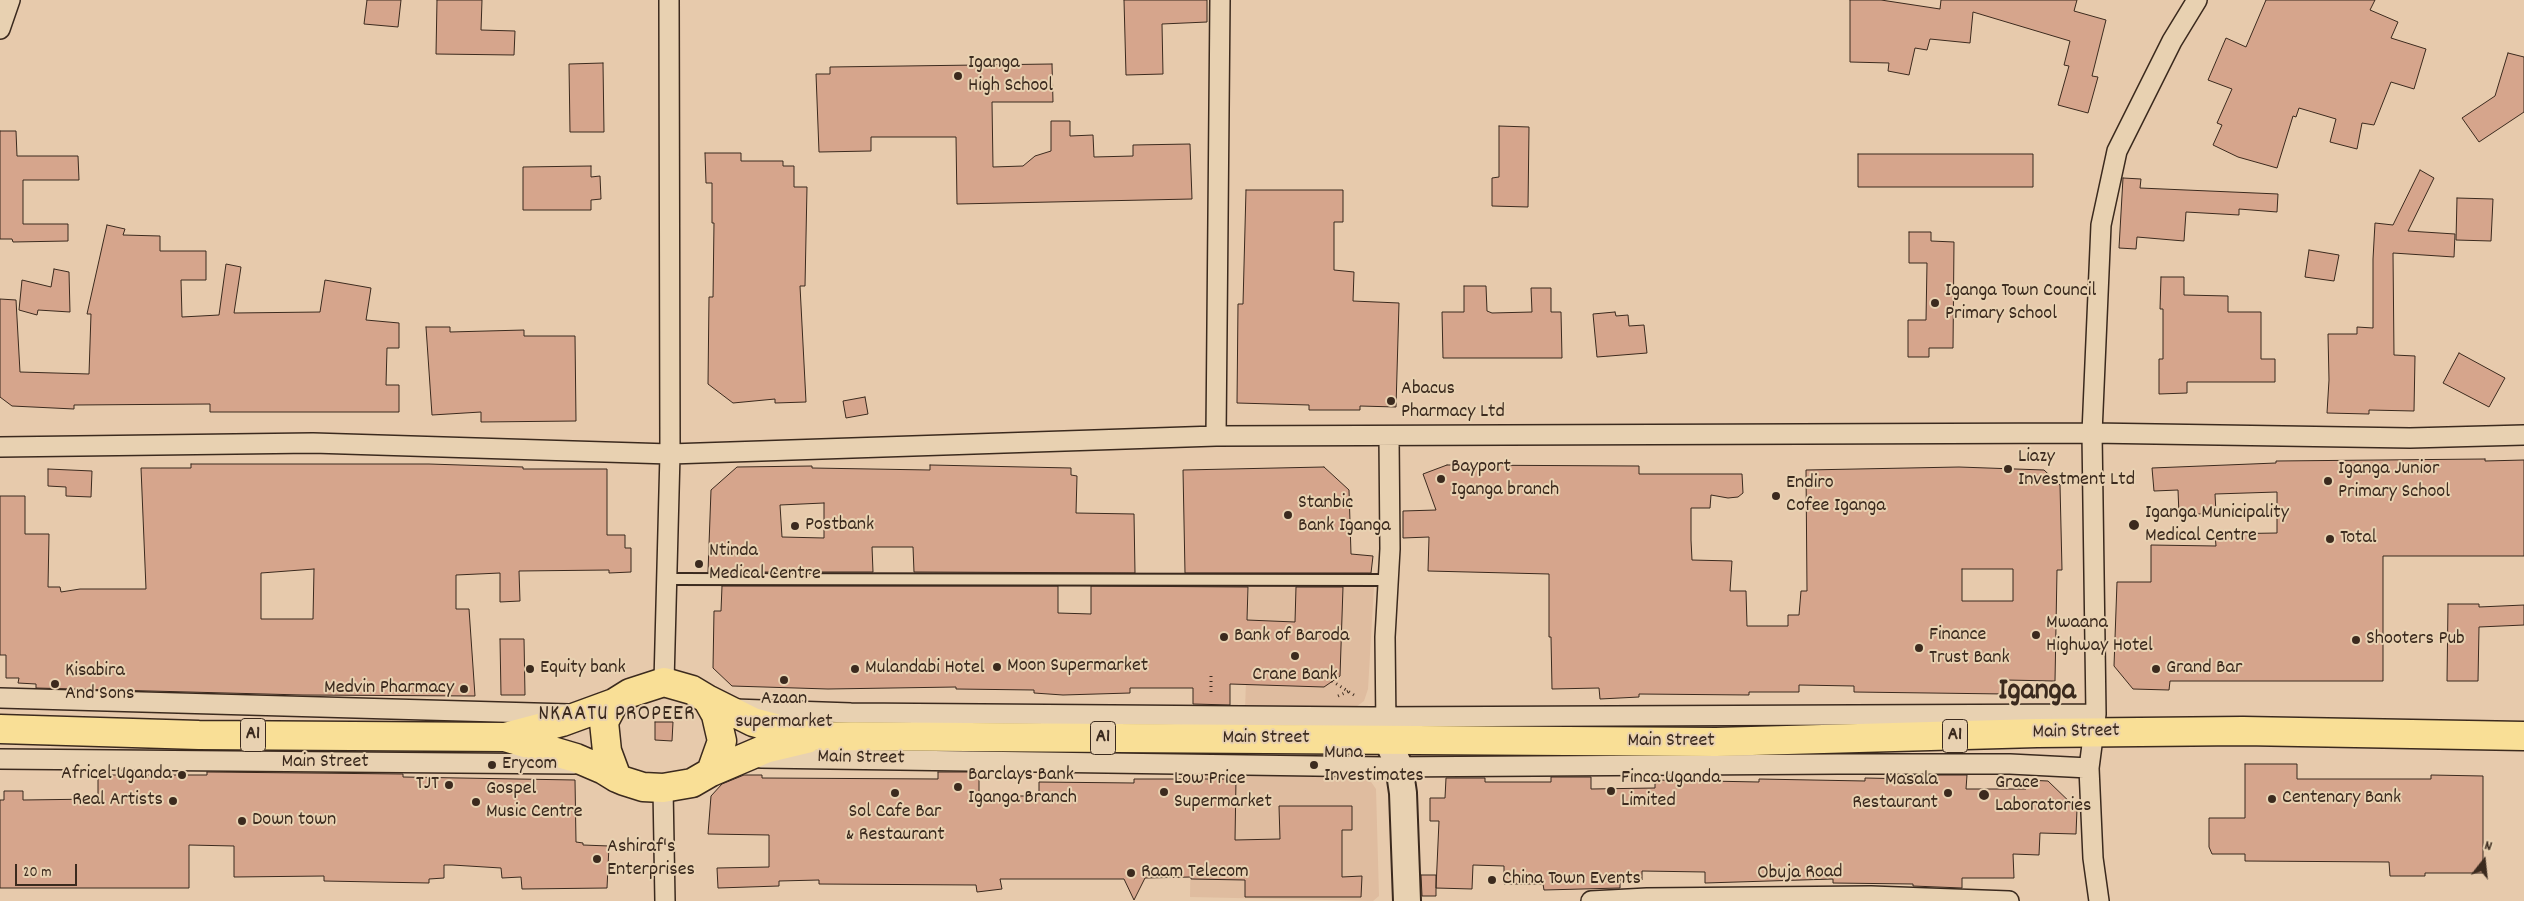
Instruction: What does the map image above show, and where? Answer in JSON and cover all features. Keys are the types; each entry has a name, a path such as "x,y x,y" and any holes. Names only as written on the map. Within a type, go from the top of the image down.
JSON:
{"main road":[{"name":"Main Street","path":"0,729 199,735 506,737 586,714 614,703 630,693 664,682 692,690 753,722 786,732 818,736 1386,728 1716,742 2095,723 2243,731 2524,736"},
{"path":"614,703 604,722 607,751 617,778"},
{"path":"711,772 722,741 716,715 718,704"},
{"path":"1386,728 1392,766 1391,901"},
{"name":"Main Street","path":"506,737 591,764 617,778 643,787 664,788 692,783 711,772 743,758 780,745 818,736"},
{"path":"1392,766 1403,793 1407,901"}],"street":[{"path":"0,29 10,0"},
{"path":"664,682 670,454 669,0"},
{"path":"1216,436 1220,0"},
{"path":"2098,901 2093,858 2089,768 2095,723 2092,434 2101,225 2117,151 2172,41 2197,0"},
{"path":"0,447 313,443 670,454 1216,436 2092,434 2410,438 2524,435"},
{"path":"1386,728 1389,437"},
{"name":"Main Street","path":"0,698 586,714"},
{"name":"Main Street","path":"718,704 851,713 1386,728"},
{"name":"Main Street","path":"743,758 1392,766 1644,763 2000,764 2089,768"},
{"name":"Main Street","path":"0,759 591,764"},
{"path":"664,788 665,901"},
{"name":"Obuja Road","path":"1591,901 1870,896 2009,901"}],"lane":[{"path":"668,579 1388,580"}],"path":[{"path":"1211,676 1211,696"}],"shaded area":[{"path":"1374,586 1368,689 1364,701 1356,707 1341,709 1245,711 1249,587"},
{"path":"1192,774 1361,775 1369,779 1376,789 1379,896 1373,901 1190,897"}],"building":[{"path":"367,0 401,0 398,27 364,24"},
{"path":"437,0 482,0 481,30 515,31 514,55 436,54"},
{"path":"1124,0 1207,0 1207,22 1162,24 1163,74 1126,75"},
{"path":"1850,0 1881,0 1940,9 1941,0 2077,0 2074,11 2106,20 2092,76 2098,77 2088,113 2058,105 2069,66 2064,65 2070,41 1973,12 1970,43 1930,39 1927,50 1915,48 1909,75 1888,71 1889,63 1850,62"},
{"path":"2266,0 2375,0 2370,10 2398,22 2391,38 2426,49 2414,89 2391,82 2374,125 2362,123 2357,149 2330,142 2336,119 2299,108 2296,117 2293,116 2277,168 2238,157 2213,145 2222,125 2217,123 2232,89 2208,80 2226,38 2246,47"},
{"path":"2508,53 2524,57 2524,112 2479,142 2462,118 2495,96"},
{"path":"603,63 604,132 570,132 569,64"},
{"path":"1052,64 1053,102 992,102 993,167 1023,166 1035,156 1051,151 1051,121 1070,121 1070,136 1093,135 1094,157 1133,156 1133,145 1190,144 1192,199 957,204 956,137 871,137 871,151 819,152 816,74 830,74 830,67"},
{"path":"1499,126 1529,127 1528,207 1492,206 1492,178 1499,177"},
{"path":"0,131 16,131 17,156 78,156 79,180 23,180 23,224 68,224 68,241 13,242 12,239 0,239"},
{"path":"705,153 741,153 741,161 783,161 783,166 794,166 794,187 807,187 805,286 800,286 806,402 775,403 775,399 733,403 708,384 709,297 713,297 714,223 712,223 712,183 706,183"},
{"path":"1858,154 2033,154 2033,187 1858,187"},
{"path":"591,166 591,177 600,176 601,199 591,200 591,210 523,210 523,167"},
{"path":"2420,170 2434,178 2408,231 2455,234 2454,257 2393,253 2394,355 2415,356 2414,411 2369,410 2369,414 2327,413 2329,380 2328,334 2357,334 2357,327 2373,328 2375,223 2393,225"},
{"path":"2123,178 2141,179 2140,188 2278,194 2277,212 2239,209 2239,215 2186,212 2184,241 2137,237 2136,249 2119,248"},
{"path":"1246,190 1343,190 1343,222 1334,222 1334,270 1354,272 1353,301 1399,303 1396,407 1360,406 1360,410 1309,410 1309,405 1237,403 1238,304 1243,304"},
{"path":"2457,198 2493,199 2491,241 2456,240"},
{"path":"107,225 125,229 123,235 160,236 160,251 206,251 206,280 181,280 182,317 219,315 226,264 241,267 234,313 320,312 325,280 371,288 366,320 399,323 399,348 387,348 386,385 399,385 399,412 210,412 210,404 74,405 74,409 12,406 0,397 0,299 16,300 20,372 89,374 91,314 87,314"},
{"path":"1909,232 1931,232 1931,241 1954,242 1953,348 1929,348 1929,357 1908,357 1908,320 1926,320 1927,263 1909,263"},
{"path":"2309,250 2339,255 2334,281 2305,277"},
{"path":"54,269 69,272 70,312 38,310 37,315 19,310 22,280 51,287"},
{"path":"2161,277 2184,277 2184,295 2228,296 2228,312 2261,312 2261,359 2275,359 2275,382 2187,382 2187,393 2159,394 2159,359 2163,359 2163,309 2160,309"},
{"path":"1464,286 1486,286 1487,311 1492,313 1532,312 1531,288 1551,288 1551,312 1561,312 1562,358 1443,358 1442,312 1464,312"},
{"path":"1615,312 1616,316 1628,315 1629,326 1644,325 1647,353 1597,357 1593,314"},
{"path":"426,327 450,327 450,332 524,330 524,336 575,336 576,421 481,422 481,412 432,415"},
{"path":"2459,353 2505,378 2489,407 2443,383"},
{"path":"865,397 868,414 846,418 843,401"},
{"path":"2485,459 2485,461 2524,460 2524,556 2383,556 2383,681 2170,681 2169,690 2133,689 2114,666 2117,582 2151,582 2151,545 2216,546 2215,534 2277,533 2277,492 2215,494 2216,513 2179,515 2178,490 2154,491 2152,468 2276,463 2276,461"},
{"path":"191,464 429,464 523,467 523,469 607,469 607,535 625,535 625,548 631,548 631,572 609,573 609,570 519,571 520,601 500,602 500,573 456,575 456,609 469,609 475,696 303,695 36,688 36,684 18,683 19,678 6,678 6,655 0,655 0,496 25,496 25,534 49,534 48,587 60,587 61,592 80,589 146,589 141,468 191,468","holes":["314,569 313,619 261,619 261,573"]},
{"path":"930,465 1071,468 1071,475 1077,476 1076,513 1134,514 1135,573 914,572 913,547 872,547 873,572 708,572 711,490 737,467 812,466 812,468 930,470","holes":["824,503 824,538 782,537 780,505"]},
{"path":"1447,465 1639,466 1639,474 1742,474 1743,493 1738,497 1728,498 1711,495 1710,508 1691,508 1692,560 1732,561 1730,591 1746,591 1747,626 1788,626 1788,615 1799,615 1801,591 1807,591 1806,470 1959,467 2044,470 2060,485 2062,570 2057,570 2055,681 2005,680 2005,694 1854,692 1854,686 1799,685 1799,692 1749,692 1749,695 1639,694 1639,697 1600,699 1599,688 1552,689 1551,637 1549,637 1549,574 1428,571 1429,537 1403,538 1403,511 1436,510 1423,474","holes":["1962,569 2013,569 2013,601 1962,601"]},
{"path":"1324,467 1349,490 1351,554 1373,556 1371,573 1185,573 1183,470"},
{"path":"48,469 92,471 91,497 66,496 66,487 48,486"},
{"path":"722,586 1058,586 1058,613 1091,614 1091,586 1248,587 1247,620 1295,622 1296,587 1343,587 1340,676 1324,687 1230,684 1230,705 1193,704 1193,688 1130,688 1130,693 1063,695 1034,693 1034,690 956,689 956,687 828,689 732,686 713,668 714,611 721,611"},
{"path":"2448,604 2479,604 2479,607 2524,605 2524,625 2479,627 2478,681 2447,681"},
{"path":"500,639 524,639 525,695 501,695"},
{"path":"655,722 673,722 672,741 655,740"},
{"path":"2245,764 2297,764 2297,779 2431,779 2431,775 2483,776 2483,873 2425,873 2425,876 2390,876 2389,862 2245,861 2245,854 2212,854 2209,847 2209,818 2245,818"},
{"path":"207,772 403,774 403,777 575,780 576,842 583,843 583,845 609,846 607,888 522,889 521,877 502,878 501,868 452,865 444,865 444,878 429,879 429,883 324,881 324,876 234,877 234,846 189,845 189,888 0,888 0,800 4,800 4,791 23,791 23,800 98,799 98,775 207,775"},
{"path":"938,772 979,772 979,796 1039,796 1039,782 1134,783 1134,779 1236,779 1235,840 1280,839 1279,806 1352,806 1352,830 1342,830 1342,877 1362,876 1361,897 1245,897 1245,880 1191,879 1191,877 1145,878 1134,900 1124,879 1000,879 1002,889 977,892 976,885 819,884 819,880 779,881 779,886 718,888 717,868 769,867 769,835 708,834 711,796 722,784 744,775 762,775 762,778 938,779"},
{"path":"1912,775 1967,775 1966,789 2026,789 2026,780 2048,781 2077,809 2076,834 2040,833 2039,855 2013,854 2014,878 1962,878 1962,888 1913,886 1913,884 1833,883 1833,879 1705,883 1705,872 1642,871 1642,880 1620,880 1620,888 1544,890 1543,884 1504,884 1504,866 1473,865 1472,889 1436,888 1439,821 1430,821 1430,798 1445,798 1446,778 1485,778 1485,782 1551,782 1551,777 1591,777 1591,789 1655,788 1655,780 1759,782 1759,779 1865,781 1865,778 1912,779"},
{"path":"1421,875 1436,875 1436,896 1422,896"}],"place":[{"name":"Iganga High School","path":"958,76"},
{"name":"Iganga Town Council Primary School","path":"1935,303"},
{"name":"Abacus Pharmacy Ltd","path":"1391,401"},
{"name":"Liazy Investment Ltd","path":"2008,469"},
{"name":"Bayport Iganga branch","path":"1441,479"},
{"name":"Iganga Junior Primary School","path":"2328,481"},
{"name":"Endiro Cofee Iganga","path":"1776,496"},
{"name":"Stanbic Bank Iganga","path":"1288,515"},
{"name":"Iganga Municipality Medical Centre","path":"2134,525"},
{"name":"Postbank","path":"795,526"},
{"name":"Total","path":"2330,539"},
{"name":"Ntinda Medical Centre","path":"699,564"},
{"name":"Mwaana Highway Hotel","path":"2036,635"},
{"name":"Bank of Baroda","path":"1224,637"},
{"name":"Shooters Pub","path":"2356,640"},
{"name":"Finance Trust Bank","path":"1919,648"},
{"name":"Crane Bank","path":"1295,656"},
{"name":"Moon Supermarket","path":"997,667"},
{"name":"Equity bank","path":"530,669"},
{"name":"Mulandabi Hotel","path":"855,669"},
{"name":"Grand Bar","path":"2156,669"},
{"name":"Azaan supermarket","path":"784,680"},
{"name":"Kisabira And Sons","path":"55,684"},
{"name":"Medvin Pharmacy","path":"464,689"},
{"name":"Erycom","path":"492,765"},
{"name":"Muna Investimates","path":"1314,765"},
{"name":"Africel Uganda","path":"182,775"},
{"name":"TJT","path":"449,785"},
{"name":"Barclays Bank Iganga Branch","path":"958,787"},
{"name":"Finca Uganda Limited","path":"1611,791"},
{"name":"Low Price Supermarket","path":"1164,792"},
{"name":"Sol Cafe Bar & Restaurant","path":"895,793"},
{"name":"Masala Restaurant","path":"1948,793"},
{"name":"Grace Laboratories","path":"1984,795"},
{"name":"Centenary Bank","path":"2272,799"},
{"name":"Real Artists","path":"173,801"},
{"name":"Gospel Music Centre","path":"476,802"},
{"name":"Down town","path":"242,821"},
{"name":"Ashiraf's Enterprises","path":"597,859"},
{"name":"Raam Telecom","path":"1131,873"},
{"name":"China Town Events","path":"1492,880"}],"district":[{"name":"Iganga","path":"2037,694"},
{"name":"NKAATU PROPEER","path":"617,716"}]}
